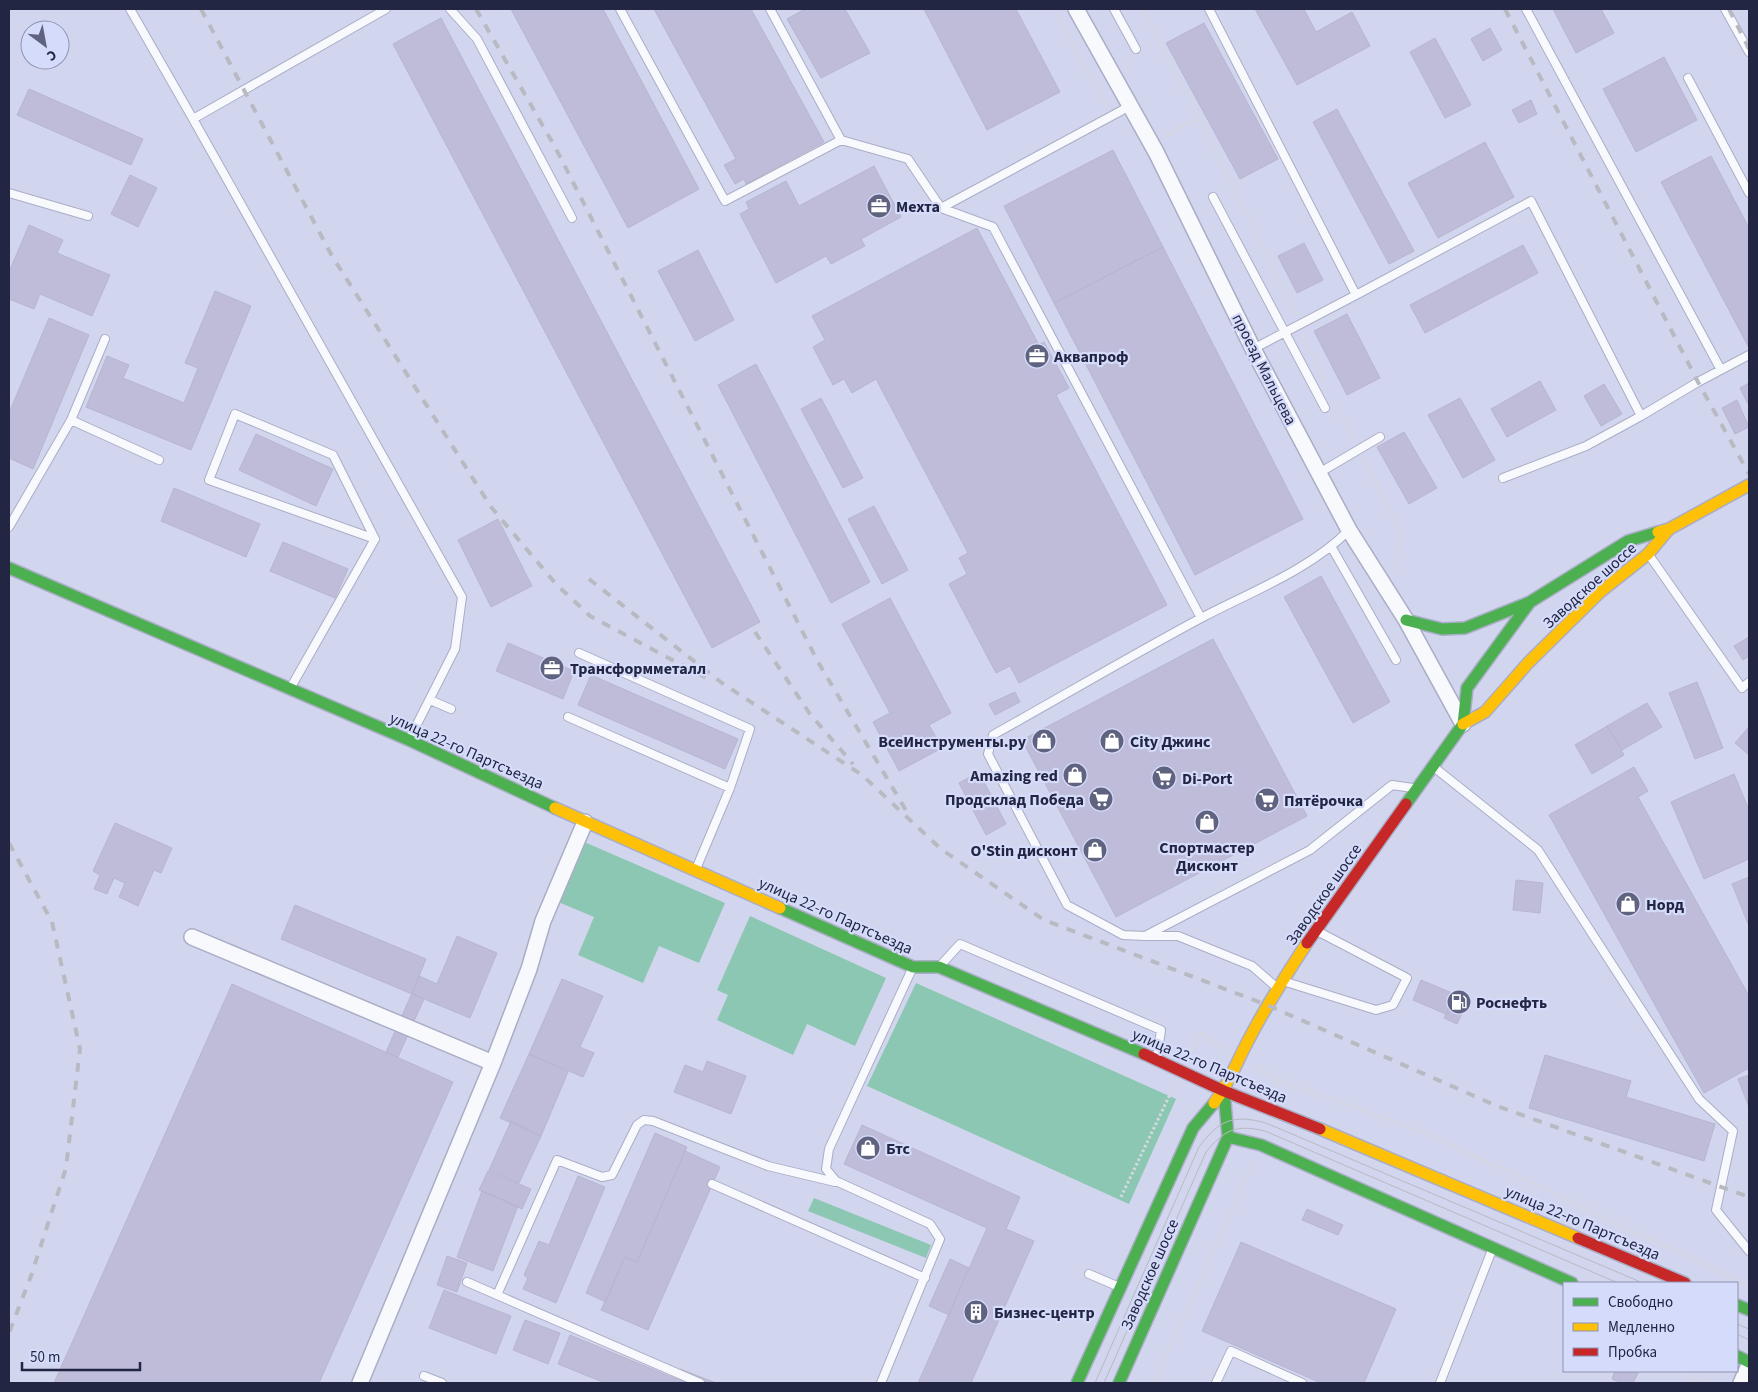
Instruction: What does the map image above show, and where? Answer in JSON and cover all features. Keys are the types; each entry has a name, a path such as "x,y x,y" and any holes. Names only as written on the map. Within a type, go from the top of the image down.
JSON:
{"main road":[{"name":"Заводское шоссе","path":"1463,724 1467,688 1530,602 1628,541 1669,529 1749,485"},
{"name":"Заводское шоссе","path":"1077,1383 1193,1128 1224,1091 1238,1057 1315,930 1463,724 1486,712 1528,663 1600,592 1648,554 1669,529"},
{"name":"улица 22-го Партсъезда","path":"9,568 408,740 585,822 913,967 939,966 1181,1070 1224,1091 1386,1156 1683,1282"},
{"path":"1406,620 1442,629 1465,628 1530,602"},
{"name":"Заводское шоссе","path":"1119,1383 1228,1136 1224,1091"},
{"path":"1228,1136 1261,1145 1570,1282"},
{"path":"1738,1357 1749,1363"}],"street":[{"name":"проезд Мальцева","path":"1076,9 1156,152 1253,349 1349,530 1406,620 1463,724"},
{"path":"360,1383 493,1063 529,969 543,921 585,822"},
{"path":"192,937 493,1063"},
{"path":"1741,1383 1749,1363"}],"lane":[{"path":"130,9 462,597 455,649 408,740"},
{"path":"193,119 382,9"},
{"path":"450,9 477,38 572,218"},
{"path":"620,9 724,201 841,140 908,159 940,208 993,227 1201,618"},
{"path":"770,9 841,140"},
{"path":"1114,9 1136,49"},
{"path":"1209,9 1356,294"},
{"path":"1526,9 1721,370"},
{"path":"1725,9 1749,52"},
{"path":"1688,78 1749,193"},
{"path":"940,208 1130,106"},
{"path":"9,193 88,216"},
{"path":"1214,197 1325,408"},
{"path":"1253,349 1531,201 1641,416"},
{"path":"9,528 71,420 105,339"},
{"path":"1503,478 1586,446 1749,356"},
{"path":"235,414 333,455 376,540 209,480 235,414"},
{"path":"71,420 159,460"},
{"path":"1319,473 1380,437"},
{"path":"1315,930 1407,978 1394,1005 1376,1010 1281,985 1252,966 1178,936 1123,935 1067,905 988,754 994,735 1201,618 1332,548 1349,530"},
{"path":"290,689 376,540"},
{"path":"1332,548 1396,660"},
{"path":"1648,554 1742,688 1749,682"},
{"path":"580,653 750,730 730,788 695,870"},
{"path":"430,700 451,708"},
{"path":"568,716 730,788"},
{"path":"1434,766 1538,850 1699,1099 1733,1131 1716,1210 1749,1251"},
{"path":"1145,936 1310,850 1392,785 1417,789"},
{"path":"939,966 960,944 1161,1030 1157,1060"},
{"path":"881,1383 940,1239 930,1224 840,1183 830,1177 826,1169 829,1149 913,967"},
{"path":"497,1295 557,1160 602,1177 612,1175 637,1125 644,1120 653,1121 768,1166 840,1183"},
{"path":"712,1184 925,1278"},
{"path":"1440,1383 1493,1248"},
{"path":"1089,1274 1120,1288"},
{"path":"467,1282 700,1383"},
{"path":"1216,1383 1231,1351 1302,1383"},
{"path":"424,1376 442,1383"}],"path":[{"path":"1054,9 1112,116"},
{"path":"1142,9 1297,311 1298,326 1329,387"},
{"path":"1164,138 1199,118"},
{"path":"1333,396 1399,529 1394,570 1398,577"},
{"path":"1120,1197 1181,1070 1201,1034 1279,1080 1430,1135 1736,1282"},
{"path":"1154,1383 1252,1168"},
{"path":"1738,1283 1749,1290"},
{"path":"1686,1372 1685,1375 1711,1383"}],"green space":[{"path":"582,841 725,903 699,963 659,946 643,983 578,955 594,917 556,901"},
{"path":"750,916 886,978 855,1046 807,1024 793,1055 717,1020 728,995 717,990"},
{"path":"916,983 1176,1099 1129,1204 867,1086"},
{"path":"814,1198 931,1245 926,1258 808,1211"}],"building":[{"path":"511,9 603,9 699,189 628,228"},
{"path":"654,9 751,9 824,142 746,184 744,179 735,184 724,165 736,159"},
{"path":"805,9 845,9 870,53 821,78 787,19"},
{"path":"924,9 1016,9 1060,92 987,130"},
{"path":"1255,9 1304,9 1316,32 1352,12 1370,46 1297,85"},
{"path":"1553,9 1601,9 1614,33 1576,53"},
{"path":"441,18 760,622 712,648 393,44"},
{"path":"1204,23 1278,159 1240,179 1166,43"},
{"path":"1490,28 1502,50 1483,61 1471,39"},
{"path":"1435,38 1471,105 1445,118 1410,52"},
{"path":"1664,57 1697,120 1636,152 1603,89"},
{"path":"29,89 143,139 131,165 17,115"},
{"path":"1531,100 1537,114 1519,123 1512,110"},
{"path":"1337,109 1414,251 1389,264 1313,122"},
{"path":"1485,142 1514,197 1438,238 1408,183"},
{"path":"1113,150 1163,247 1054,303 1004,206"},
{"path":"1711,156 1749,228 1748,346 1661,182"},
{"path":"874,166 901,217 861,239 865,246 831,264 826,256 776,283 740,214 749,209 746,202 786,181 799,206"},
{"path":"130,175 157,188 138,227 111,214"},
{"path":"29,225 63,240 57,253 110,275 92,316 40,294 34,309 9,299 9,272"},
{"path":"977,228 1039,345 1044,342 1069,388 1056,395 1167,605 1019,683 1010,666 996,673 949,584 967,574 959,558 968,553 876,379 852,393 844,379 833,385 813,347 825,340 812,316"},
{"path":"1304,243 1323,280 1297,293 1278,256"},
{"path":"1523,245 1538,273 1425,333 1410,305"},
{"path":"1163,247 1303,519 1195,575 1054,303"},
{"path":"698,250 734,320 695,341 658,271"},
{"path":"215,291 251,306 191,450 86,407 107,356 129,365 123,378 184,403 198,368 185,363"},
{"path":"1347,314 1380,378 1347,395 1314,331"},
{"path":"49,318 89,335 33,469 9,458 9,413"},
{"path":"756,364 870,582 831,603 718,385"},
{"path":"1540,381 1556,410 1507,437 1491,409"},
{"path":"1749,383 1749,406 1740,388"},
{"path":"1604,384 1622,414 1601,426 1584,396"},
{"path":"821,398 863,478 843,488 801,409"},
{"path":"1460,398 1495,460 1463,478 1428,415"},
{"path":"1737,400 1749,427 1735,434 1722,408"},
{"path":"1404,432 1437,488 1409,504 1377,447"},
{"path":"256,434 333,469 316,506 239,470"},
{"path":"174,488 260,524 246,557 161,521"},
{"path":"874,506 908,570 882,584 848,519"},
{"path":"498,519 532,586 491,607 458,540"},
{"path":"283,542 348,569 335,598 270,571"},
{"path":"1321,576 1390,702 1353,723 1284,597"},
{"path":"890,598 951,713 929,725 942,748 899,771 873,722 890,713 842,624"},
{"path":"1749,637 1749,656 1743,660 1734,646"},
{"name":"Di-Port","path":"1213,639 1307,816 1116,917 1022,740"},
{"path":"508,643 574,671 563,699 496,671"},
{"path":"591,675 738,739 725,769 578,705"},
{"path":"1697,682 1723,748 1695,759 1669,693"},
{"path":"1015,692 1020,702 995,715 989,704"},
{"path":"1647,703 1662,727 1622,750 1607,726"},
{"path":"1607,726 1624,755 1592,774 1575,745"},
{"path":"1749,727 1749,755 1735,743"},
{"name":"Норд","path":"1634,767 1648,791 1638,797 1749,996 1749,1068 1704,1093 1549,815"},
{"path":"979,772 1006,824 986,835 959,783"},
{"path":"1734,774 1749,810 1749,859 1704,879 1671,802"},
{"path":"115,823 172,848 161,873 154,870 138,906 119,897 125,883 114,878 107,894 94,889 100,875 93,871"},
{"path":"1749,877 1749,926 1732,884"},
{"path":"1516,880 1543,883 1540,913 1513,910"},
{"path":"295,905 426,959 412,994 281,939"},
{"path":"457,936 497,953 470,1018 412,994 419,976 437,984"},
{"path":"562,979 603,996 580,1047 594,1053 583,1077 529,1054"},
{"path":"1421,980 1457,995 1448,1015 1413,1000"},
{"path":"232,984 453,1082 319,1383 54,1383"},
{"path":"412,993 424,999 398,1057 386,1052"},
{"path":"1455,995 1468,1001 1457,1024 1444,1018"},
{"path":"529,1054 568,1072 541,1136 500,1118"},
{"path":"1545,1055 1631,1081 1626,1097 1715,1124 1704,1161 1529,1108"},
{"path":"707,1061 746,1076 731,1114 674,1092 685,1065 703,1072"},
{"path":"1749,1075 1749,1107 1738,1079"},
{"path":"511,1121 541,1136 519,1183 489,1170"},
{"name":"Бизнес-центр","path":"862,1125 1020,1197 1006,1229 1034,1241 971,1383 918,1383 987,1228 844,1164"},
{"path":"655,1133 687,1147 637,1262 625,1257 606,1302 586,1293"},
{"path":"685,1151 720,1167 648,1330 601,1310 625,1257 637,1262"},
{"path":"488,1171 531,1189 522,1209 479,1190"},
{"path":"578,1176 605,1187 556,1303 523,1289 528,1278 524,1275 539,1241 549,1245"},
{"path":"482,1191 518,1206 493,1271 457,1257"},
{"path":"1307,1209 1343,1225 1338,1235 1302,1220"},
{"path":"1241,1242 1396,1309 1364,1383 1321,1383 1202,1331"},
{"path":"447,1256 467,1263 457,1292 437,1285"},
{"path":"950,1259 969,1268 949,1315 929,1306"},
{"path":"444,1290 511,1316 496,1354 429,1328"},
{"path":"525,1320 560,1333 548,1364 513,1350"},
{"path":"570,1335 676,1379 680,1369 716,1383 605,1383 558,1364"},
{"path":"1615,1372 1638,1372 1633,1383 1622,1383 1612,1379"}],"tram line":[{"path":"1095,1383 1199,1147 1220,1125 1236,1120 1244,1119 1266,1123 1641,1282"},
{"path":"1104,1383 1206,1152 1219,1138 1238,1129 1246,1128 1265,1131 1616,1282"},
{"path":"1738,1324 1749,1329"},
{"path":"1738,1334 1749,1340"}],"railway":[{"path":"201,9 332,256 491,507 556,584 590,616 710,680"},
{"path":"476,9 555,147 818,662 907,812"},
{"path":"1505,9 1698,382 1749,474"},
{"path":"1729,9 1749,49"},
{"path":"589,579 722,683 862,775 941,849 1044,920 1267,1005 1497,1106 1749,1197"},
{"path":"755,632 810,714 853,764"},
{"path":"9,843 52,922 80,1049 66,1168 31,1276 9,1333"}],"traffic: fast":[{"path":"1406,804 1463,724 1467,688 1530,602 1628,541 1658,532"},
{"path":"9,568 409,740 555,808"},
{"path":"1406,620 1442,629 1465,628 1530,602"},
{"path":"780,908 913,967 939,967 1144,1054"},
{"path":"1119,1383 1228,1137 1224,1091"},
{"path":"1077,1383 1193,1128 1214,1103"},
{"path":"1228,1137 1261,1145 1570,1282"},
{"path":"1738,1305 1749,1310"},
{"path":"1738,1356 1749,1362"}],"traffic: slow":[{"path":"1658,532 1669,529 1749,485"},
{"path":"1463,724 1485,712 1528,663 1600,592 1648,554 1669,529"},
{"path":"555,808 780,908"},
{"path":"1214,1103 1229,1080 1262,1015 1307,943"},
{"path":"1320,1129 1578,1238"}],"traffic: jam":[{"path":"1307,943 1406,804"},
{"path":"1144,1054 1224,1091 1320,1129"},
{"path":"1578,1238 1683,1282"}],"place":[{"name":"Мехта","path":"879,206"},
{"name":"Аквапроф","path":"1037,356"},
{"name":"Трансформметалл","path":"552,668"},
{"name":"ВсеИнструменты.ру","path":"1044,741"},
{"name":"City Джинс","path":"1112,741"},
{"name":"Amazing red","path":"1075,775"},
{"name":"Di-Port","path":"1164,778"},
{"name":"Продсклад Победа","path":"1101,799"},
{"name":"Пятёрочка","path":"1267,800"},
{"name":"Спортмастер Дисконт","path":"1207,822"},
{"name":"O'Stin дисконт","path":"1095,850"},
{"name":"Норд","path":"1628,904"},
{"name":"Роснефть","path":"1459,1002"},
{"name":"Бтс","path":"868,1148"},
{"name":"Бизнес-центр","path":"976,1312"}]}
